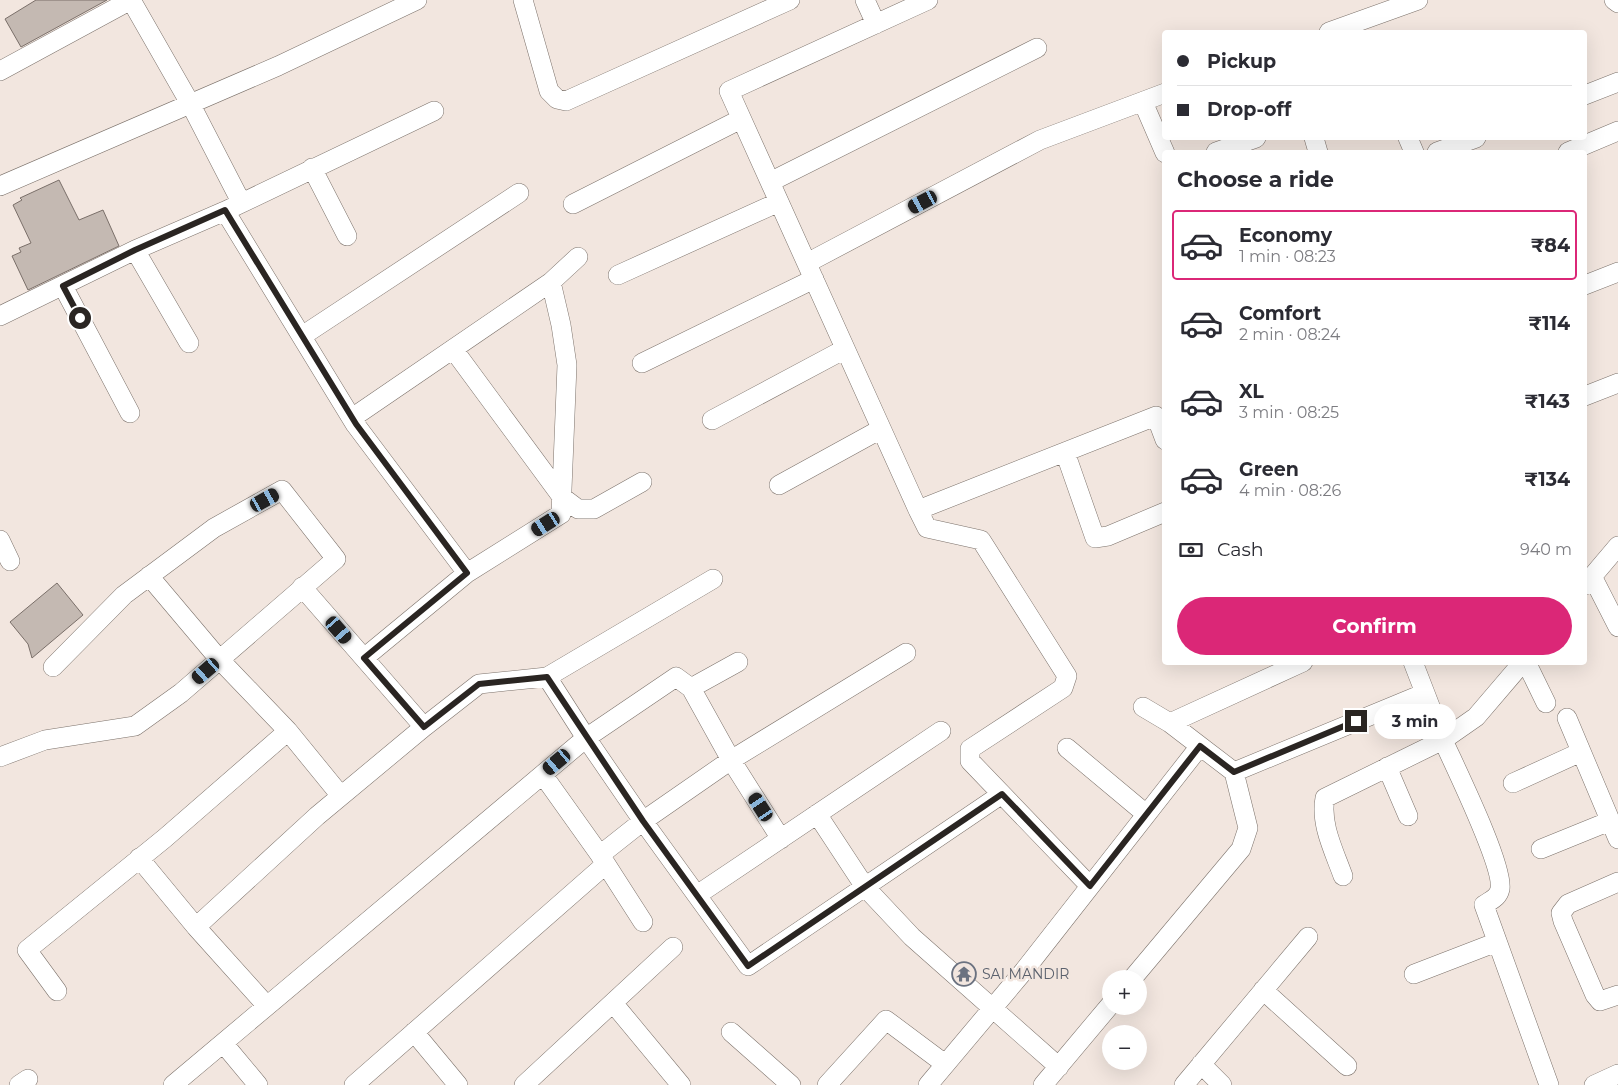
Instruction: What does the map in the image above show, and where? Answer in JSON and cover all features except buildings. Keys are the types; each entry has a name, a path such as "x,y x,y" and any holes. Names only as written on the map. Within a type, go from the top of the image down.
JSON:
{"street":[{"path":"0,71 131,0 190,105 233,206 302,336 352,418 467,573"},
{"path":"0,186 190,105 417,0"},
{"path":"523,0 549,91 557,99 566,101 790,0"},
{"path":"865,0 876,24"},
{"path":"928,0 728,91 927,528 981,540 1067,676 1063,688 970,749 970,762 1090,886"},
{"path":"1341,30 1366,26 1418,0"},
{"path":"1614,0 1618,3"},
{"path":"770,182 1037,48"},
{"path":"1587,94 1618,82"},
{"path":"642,363 810,271 1040,140 1162,94"},
{"path":"1143,102 1164,150"},
{"path":"0,316 135,250 434,111"},
{"path":"573,204 741,119"},
{"path":"1573,150 1618,131"},
{"path":"1222,150 1250,140"},
{"path":"1443,150 1470,140"},
{"path":"312,168 347,236"},
{"path":"302,336 519,193"},
{"path":"618,275 779,202"},
{"path":"135,250 189,344"},
{"path":"352,418 551,282 578,257"},
{"path":"1587,284 1618,272"},
{"path":"364,658 467,573 561,514 567,365 561,325 551,282"},
{"path":"63,286 130,413"},
{"path":"453,349 562,496 578,509 594,509 642,482"},
{"path":"712,420 845,349"},
{"path":"1587,395 1618,383"},
{"path":"918,510 1156,416 1162,432"},
{"path":"778,485 882,429"},
{"path":"1066,452 1095,538 1108,536 1162,513"},
{"path":"0,757 45,740 135,726 181,693 336,559 282,490 214,528 124,595 53,667"},
{"path":"0,540 10,562"},
{"path":"1618,546 1589,581 1618,627"},
{"path":"149,576 219,660 288,731 341,796"},
{"path":"196,927 341,796 479,684 547,677 713,579"},
{"path":"302,587 424,727"},
{"path":"354,1085 643,821 731,760 906,653"},
{"path":"691,688 738,662"},
{"path":"1170,723 1296,665"},
{"path":"1414,665 1443,740 1493,855 1499,876 1500,888 1496,897 1484,905 1549,1085"},
{"path":"1343,876 1329,839 1322,811 1325,798 1443,740 1476,717 1518,665 1546,703"},
{"path":"547,677 643,821 748,966 1002,794"},
{"path":"173,1085 586,738 676,677 691,688 731,760 781,839"},
{"path":"1234,772 1425,693"},
{"path":"1140,970 1241,849 1248,828 1234,772 1170,723 1143,707"},
{"path":"1567,718 1618,839"},
{"path":"57,991 27,950 140,858 288,731"},
{"path":"697,895 941,731"},
{"path":"928,1085 1023,972 1200,746"},
{"path":"1067,748 1146,814"},
{"path":"1513,783 1582,752"},
{"path":"1388,768 1408,816"},
{"path":"543,774 603,859 643,922"},
{"path":"817,814 864,887 912,937 1059,1067"},
{"path":"1541,849 1610,821"},
{"path":"140,858 196,927 267,1006"},
{"path":"1618,882 1568,904 1562,913 1563,922 1595,995 1600,1001 1618,995"},
{"path":"1184,1085 1308,937"},
{"path":"1414,974 1497,942"},
{"path":"524,1085 673,947"},
{"path":"1263,990 1347,1066"},
{"path":"613,1003 681,1085"},
{"path":"1043,1085 1102,1015"},
{"path":"828,1085 886,1020 945,1064"},
{"path":"414,1032 458,1085"},
{"path":"731,1032 792,1085"},
{"path":"222,1044 258,1085"},
{"path":"1201,1064 1222,1085"},
{"path":"1594,1085 1618,1074"}],"place":[{"name":"SAI MANDIR","path":"964,974"}],"route":[{"path":"80,318 63,286 135,250 225,210 356,424 467,573 364,658 424,727 479,684 547,677 643,821 748,966 1002,794 1090,886 1200,746 1234,772 1356,721"}]}
